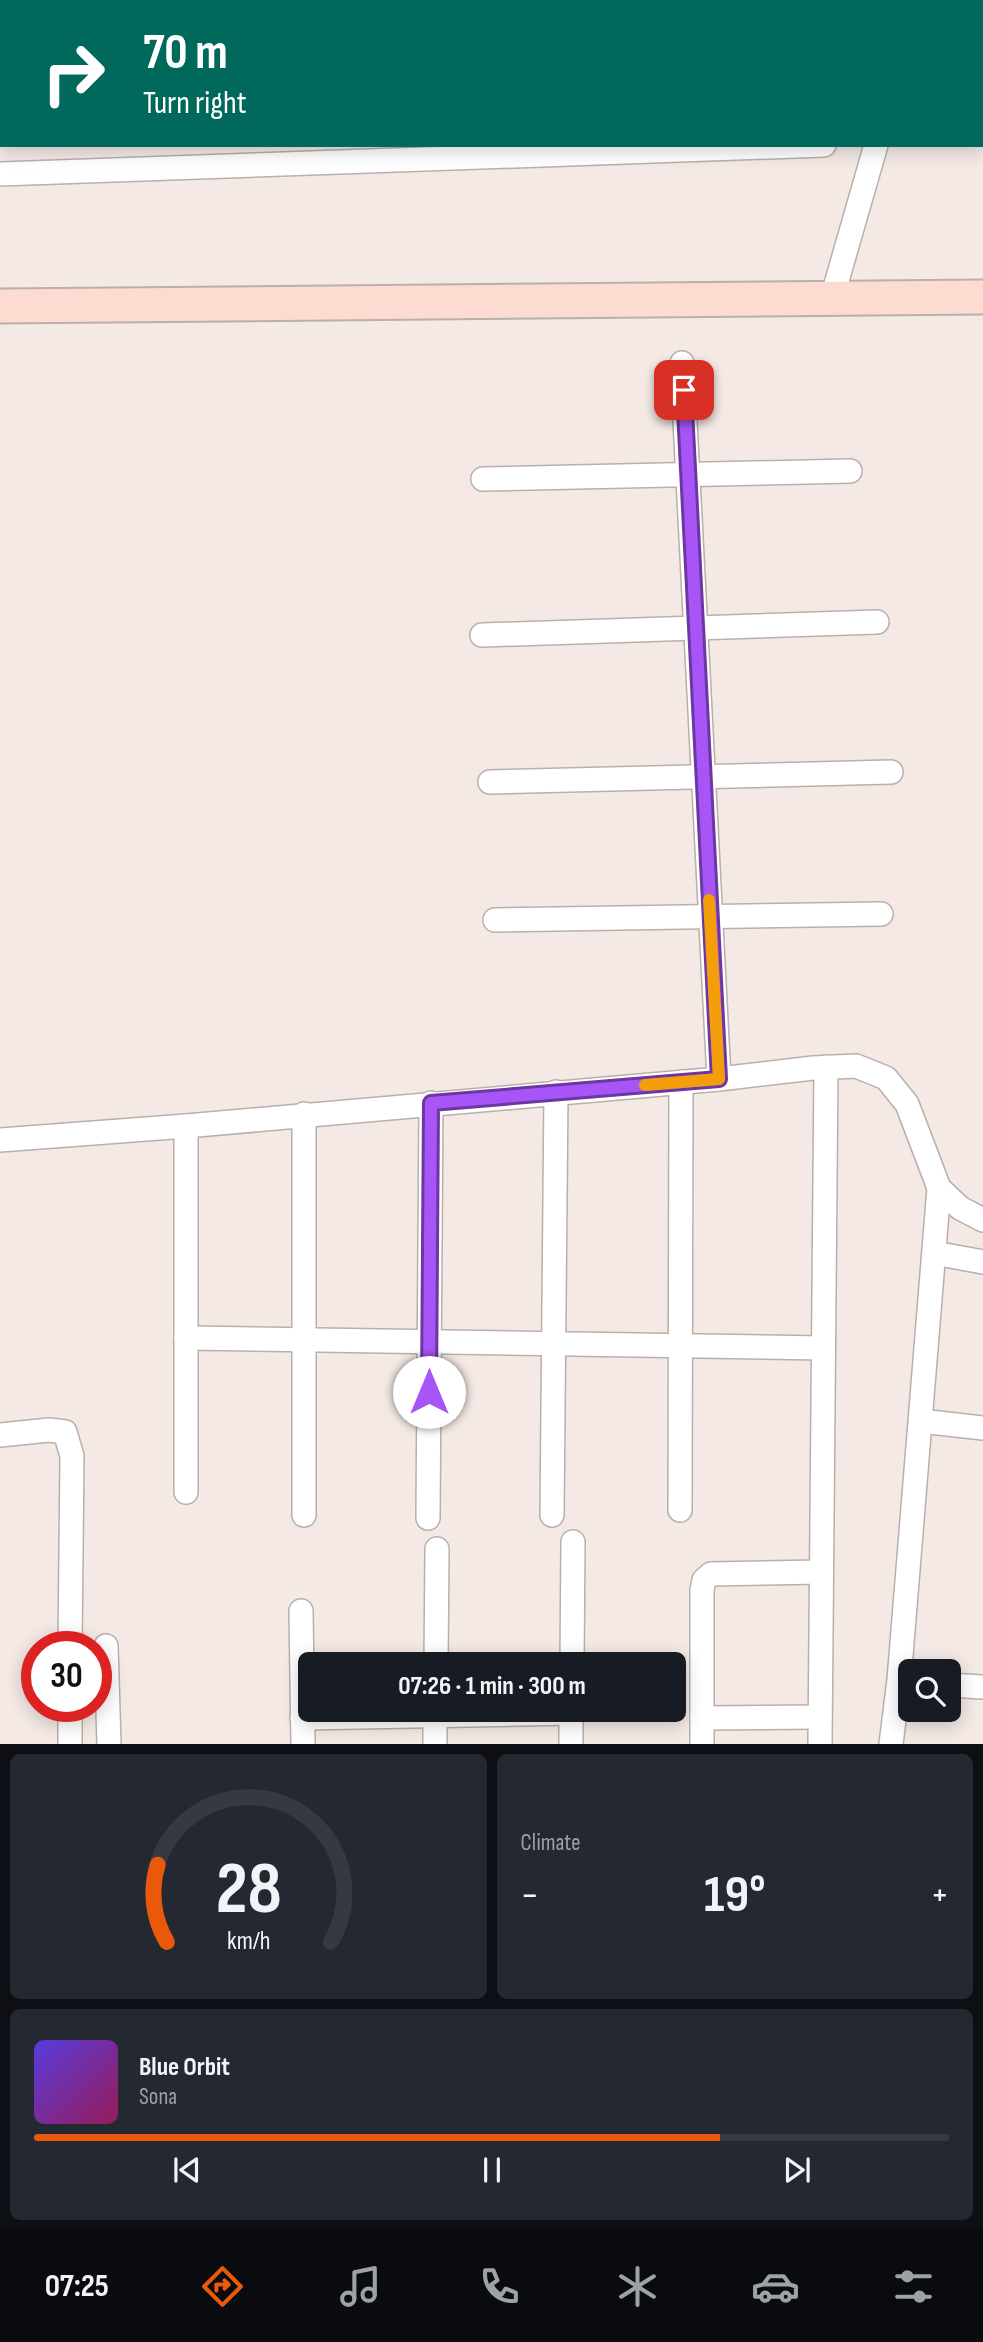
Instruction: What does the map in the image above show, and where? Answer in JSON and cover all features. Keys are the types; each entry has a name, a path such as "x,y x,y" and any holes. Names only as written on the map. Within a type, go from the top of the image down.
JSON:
{"street":[{"path":"0,174 767,147"},
{"path":"832,298 875,147"},
{"path":"0,306 983,297"},
{"path":"682,363 719,1079"},
{"path":"483,479 850,471"},
{"path":"482,635 877,622"},
{"path":"490,782 891,772"},
{"path":"495,920 881,914"},
{"path":"0,1140 719,1079 826,1067 856,1066 886,1078 908,1104 939,1188 920,1421 906,1659"},
{"path":"820,1744 826,1067"},
{"path":"680,1510 681,1082"},
{"path":"552,1515 556,1092"},
{"path":"428,1518 431,1103"},
{"path":"304,1114 304,1515"},
{"path":"186,1126 186,1492"},
{"path":"939,1188 960,1208 983,1220"},
{"path":"934,1254 983,1262"},
{"path":"186,1338 823,1348"},
{"path":"920,1421 983,1428"},
{"path":"0,1434 49,1430 65,1432 72,1456 71,1631"},
{"path":"572,1652 573,1542"},
{"path":"436,1652 437,1549"},
{"path":"702,1744 704,1580 710,1574 821,1572"},
{"path":"301,1611 301,1652"},
{"path":"961,1686 983,1687"},
{"path":"891,1744 898,1712"},
{"path":"702,1718 820,1717"},
{"path":"69,1744 70,1722"},
{"path":"108,1722 109,1744"},
{"path":"302,1722 303,1744"},
{"path":"435,1722 435,1744"},
{"path":"571,1722 571,1744"}],"slow traffic":[{"path":"645,1085 719,1079 709,900"}],"route":[{"path":"429,1392 431,1103 719,1079 684,390"}]}
